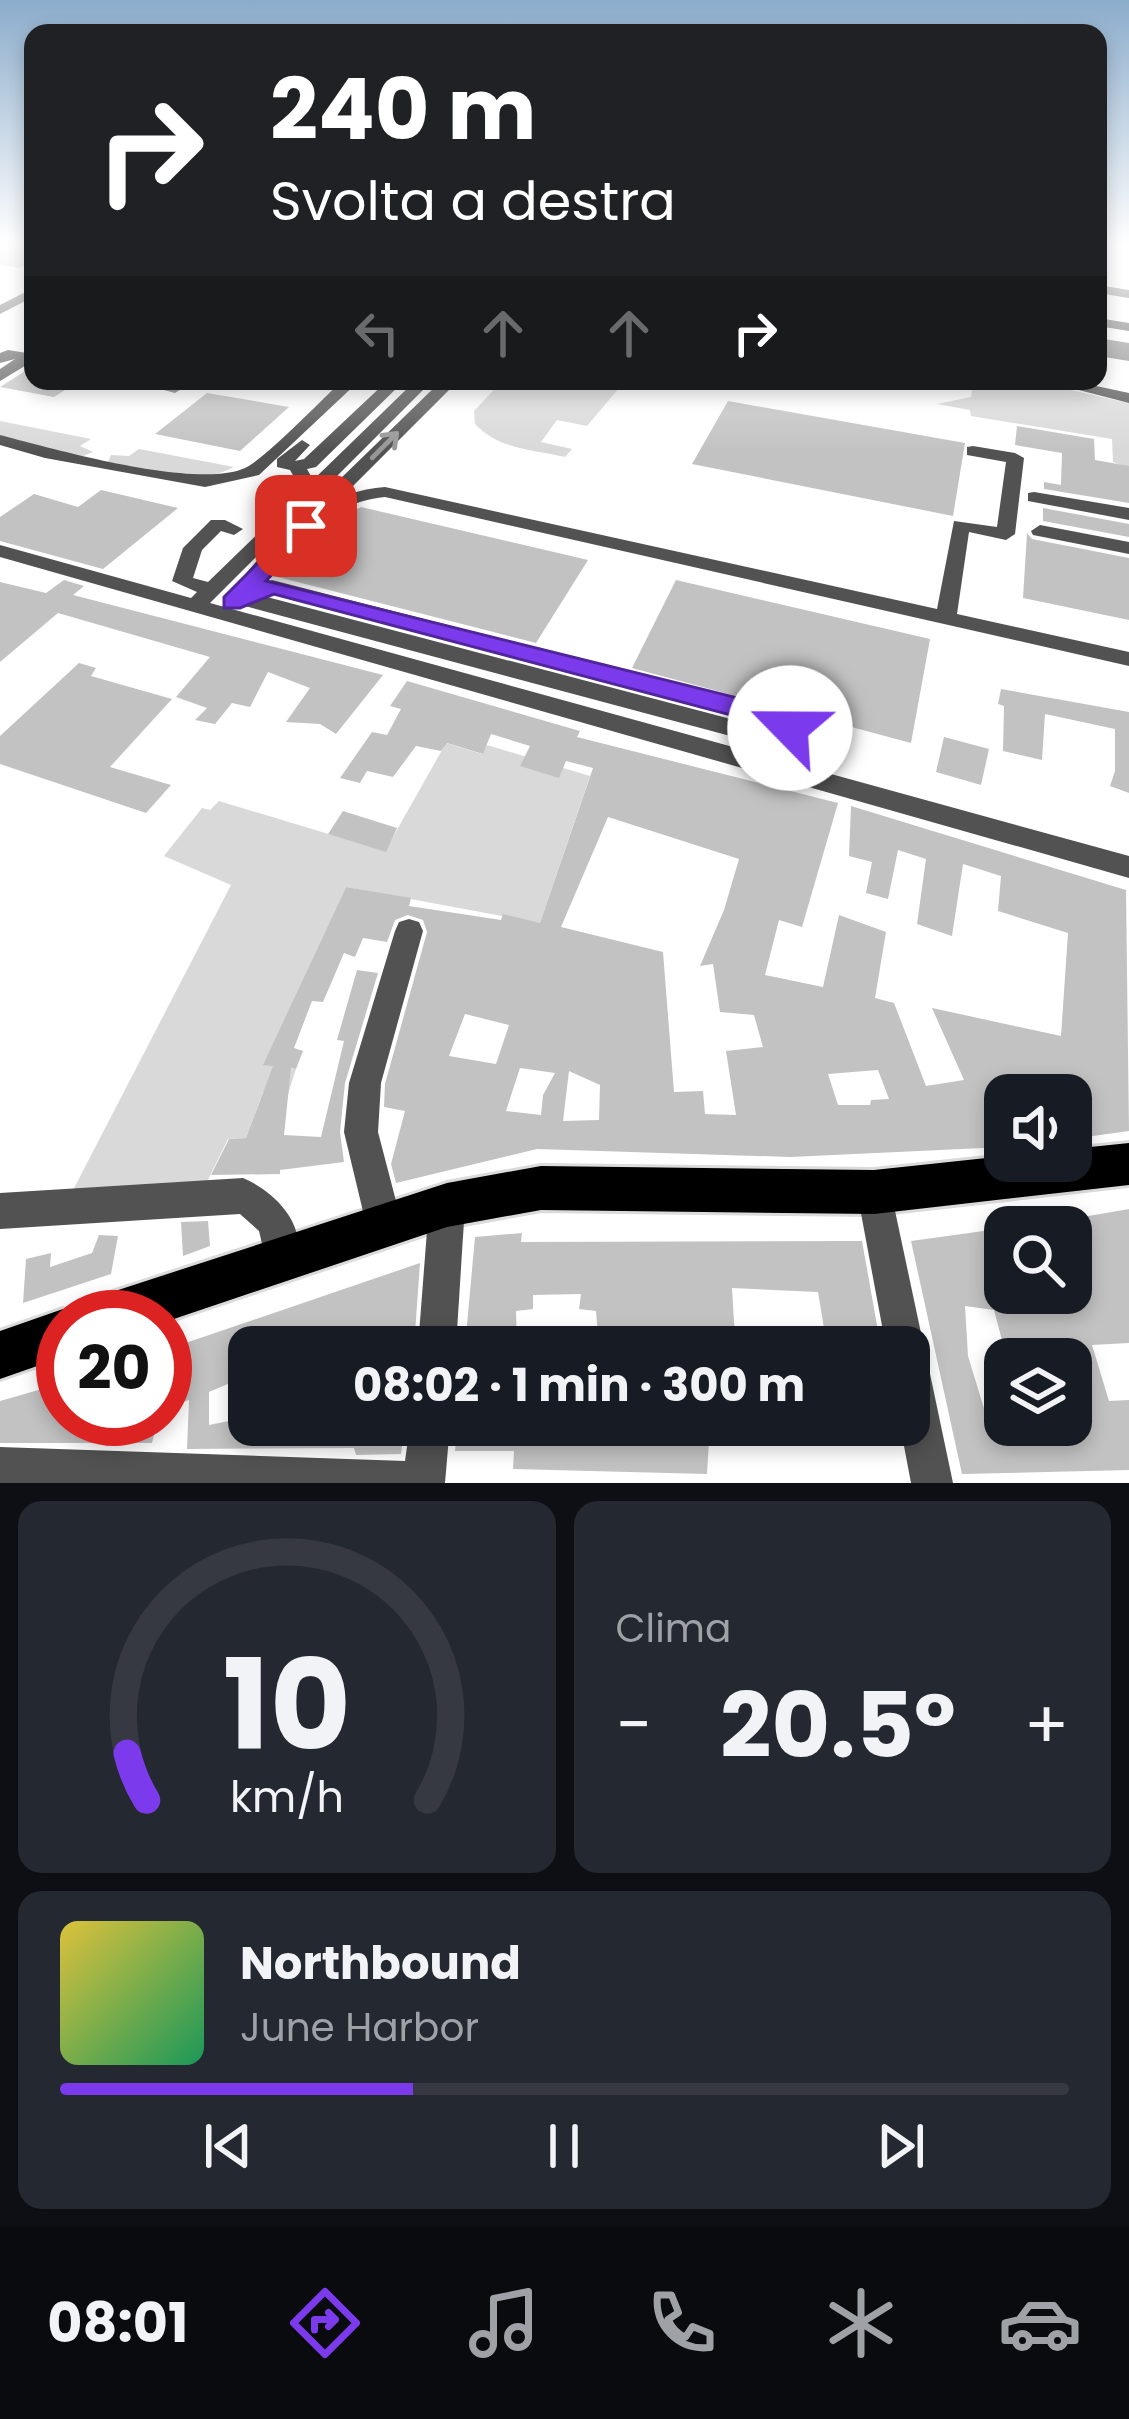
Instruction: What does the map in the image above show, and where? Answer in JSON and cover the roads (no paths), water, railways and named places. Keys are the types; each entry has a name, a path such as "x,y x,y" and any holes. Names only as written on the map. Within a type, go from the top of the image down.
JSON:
{"main road":[{"path":"185,1290 447,1205 541,1188 874,1192 1129,1164"},
{"path":"0,1355 36,1342"}],"street":[{"path":"0,440 45,453 205,482 228,480 253,471 341,390"},
{"path":"359,390 283,463 310,463 387,390"},
{"path":"203,598 415,390"},
{"path":"311,492 342,487 440,390"},
{"path":"1093,390 1129,398"},
{"path":"946,618 961,525 1006,534 1016,458 973,451"},
{"path":"297,466 311,492"},
{"path":"235,605 321,512 364,491 1129,659"},
{"path":"1034,497 1129,514"},
{"path":"203,598 182,581 194,548 218,524 266,536"},
{"path":"1040,531 1129,548"},
{"path":"0,551 771,738 790,728 790,721 272,586 235,605"},
{"path":"235,605 1129,867"},
{"path":"384,1224 361,1132 382,1013 409,931"},
{"path":"874,1192 900,1326"},
{"path":"0,1211 243,1196 268,1209 276,1219 281,1256"},
{"path":"438,1326 447,1205"},
{"path":"0,1468 422,1483 427,1446"},
{"path":"925,1446 932,1483"}]}
